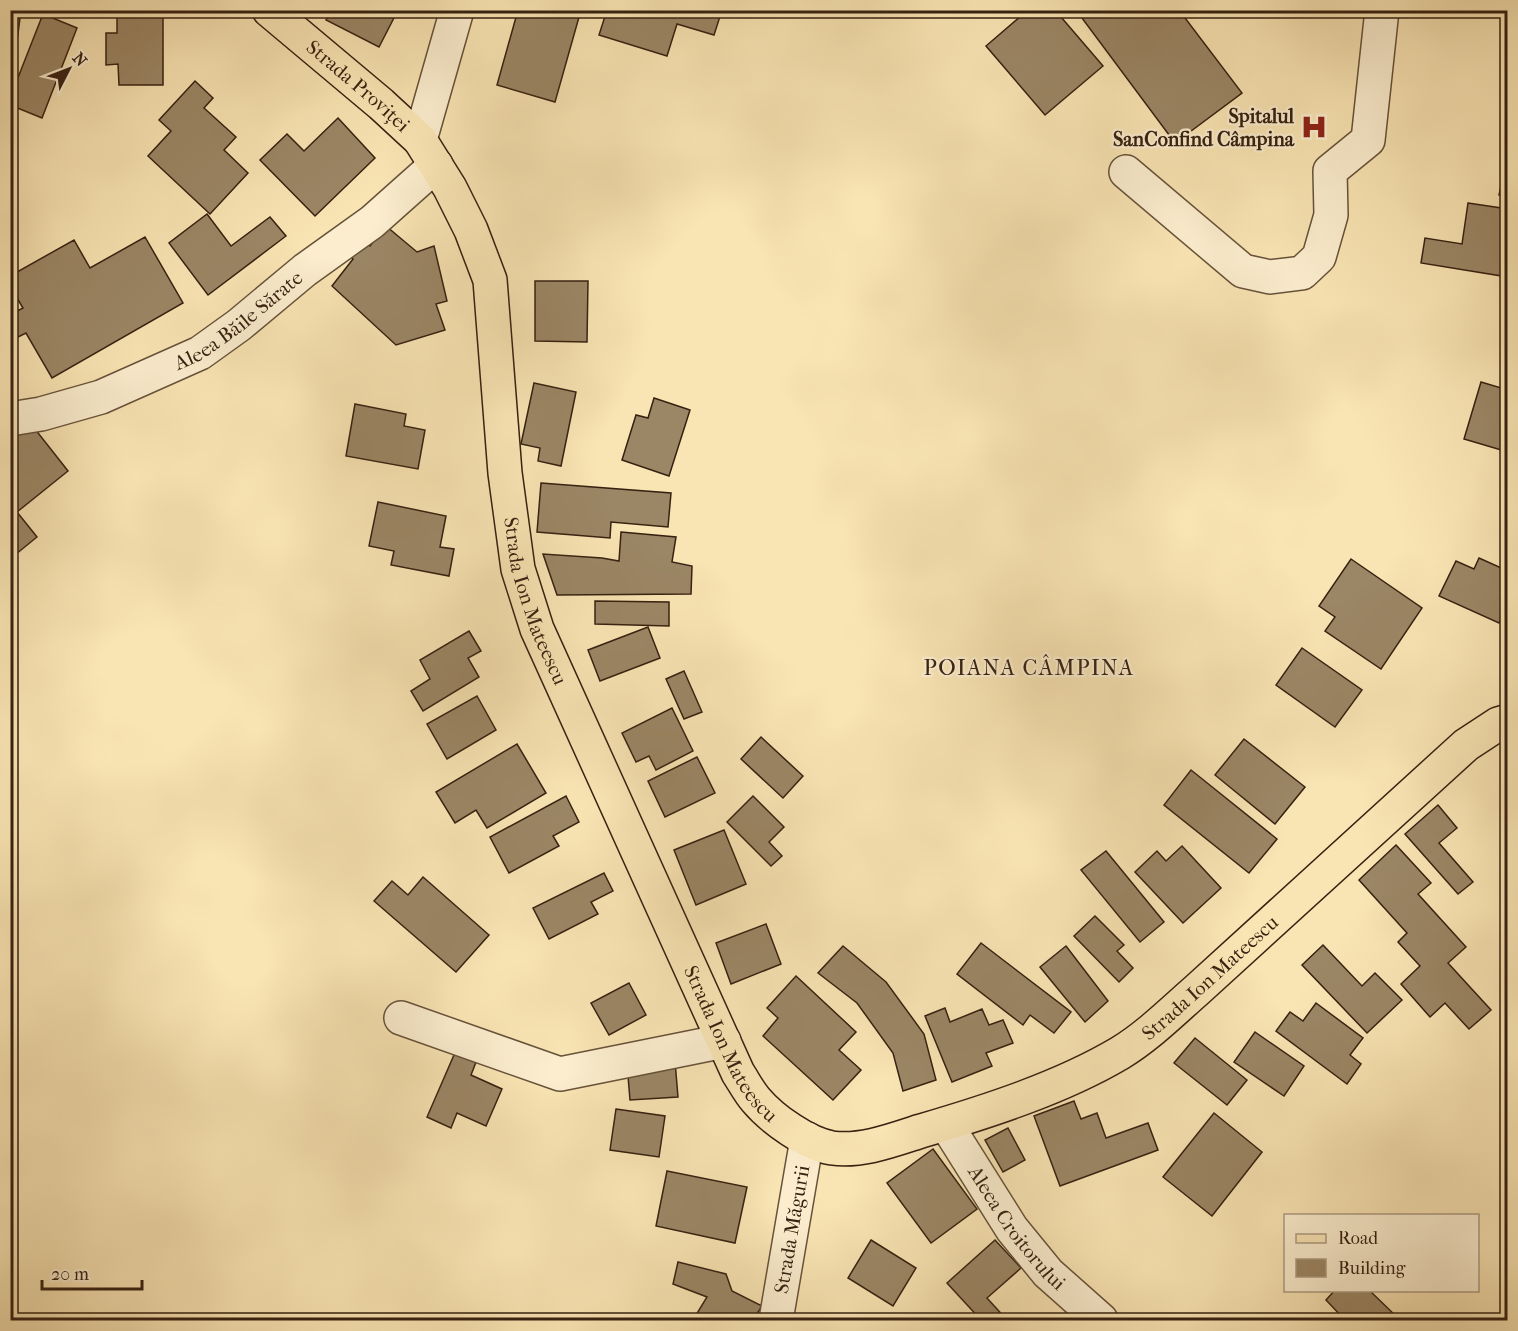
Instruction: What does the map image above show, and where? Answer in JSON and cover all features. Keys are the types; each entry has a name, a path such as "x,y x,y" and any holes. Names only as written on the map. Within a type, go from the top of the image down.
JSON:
{"main road":[{"name":"Strada Proviței","path":"269,10 381,104 428,153"},
{"name":"Strada Ion Mateescu","path":"428,153 450,188 471,230 489,280 505,473 518,569 537,629 738,1074 755,1099 774,1118 807,1139 831,1148 859,1148 946,1124 1052,1086 1122,1052 1153,1029 1197,990 1466,745 1498,724 1508,721"}],"street":[{"path":"428,153 457,10"},
{"path":"1126,172 1243,271 1270,277 1302,273 1319,257 1331,215 1330,171 1368,140 1382,10"},
{"name":"Aleea Băile Sărate","path":"10,420 101,397 201,353 239,325 305,270 372,222 428,153"},
{"path":"401,1018 560,1074 724,1041"},
{"name":"Aleea Croitorului","path":"946,1124 1012,1229 1048,1273 1101,1320"},
{"name":"Strada Măgurii","path":"776,1320 807,1139"}],"building":[{"path":"10,10 21,10 15,58 10,56"},
{"path":"117,10 163,10 163,85 119,85 118,64 106,65 106,33 117,33"},
{"path":"331,10 398,10 379,47 326,20"},
{"path":"518,10 581,10 555,102 497,85"},
{"path":"607,10 722,10 714,35 677,24 667,56 599,35"},
{"path":"1028,10 1055,10 1103,66 1045,115 986,46"},
{"name":"Spitalul SanConfind Câmpina","path":"1076,10 1179,10 1242,93 1175,143"},
{"path":"43,14 77,28 42,118 10,105 10,98"},
{"path":"195,81 213,98 204,108 236,137 224,150 248,173 210,214 148,156 171,131 159,120"},
{"path":"338,118 375,158 315,216 260,160 287,134 304,151"},
{"path":"1508,156 1508,197 1499,195"},
{"path":"1468,203 1508,209 1508,277 1421,263 1425,238 1462,244"},
{"path":"207,214 231,246 270,217 286,236 208,295 169,243"},
{"path":"386,226 417,252 434,246 447,301 436,304 445,330 396,345 332,286 353,259 346,251 359,238 370,246"},
{"path":"145,237 183,303 52,378 26,333 10,341 10,315 23,308 10,286 10,276 74,240 90,268"},
{"path":"535,281 588,281 587,342 535,341"},
{"path":"1481,382 1508,390 1508,452 1464,439"},
{"path":"534,383 576,392 561,466 538,461 540,448 521,444"},
{"path":"654,398 690,410 669,476 622,460 636,415 648,418"},
{"path":"355,404 406,414 404,426 425,430 418,469 346,456"},
{"path":"31,424 68,471 17,512 37,537 10,559 10,441"},
{"path":"541,483 671,493 668,527 611,522 610,538 537,532"},
{"path":"378,502 446,516 440,547 454,549 449,576 391,565 394,551 369,546"},
{"path":"621,532 676,537 672,562 692,566 691,594 557,595 543,554 619,561"},
{"path":"1479,558 1508,571 1508,605 1499,623 1439,596 1456,561 1474,569"},
{"path":"1351,559 1422,608 1381,669 1325,631 1335,617 1319,606"},
{"path":"595,601 669,602 669,626 595,624"},
{"path":"648,627 660,658 600,681 588,650"},
{"path":"469,631 481,651 468,658 479,677 423,711 411,691 430,679 420,660"},
{"path":"1302,648 1362,690 1335,727 1276,685"},
{"path":"684,671 702,712 684,719 666,679"},
{"path":"477,696 496,730 447,759 427,724"},
{"path":"672,708 693,751 656,770 649,756 636,762 622,733"},
{"path":"761,737 803,776 783,798 741,759"},
{"path":"1244,739 1305,787 1275,824 1215,775"},
{"path":"517,744 546,793 487,828 476,810 455,823 436,792"},
{"path":"697,757 715,793 665,817 648,781"},
{"path":"1191,770 1277,839 1249,873 1164,805"},
{"path":"1504,779 1508,779 1508,859 1504,859"},
{"path":"566,796 579,822 553,836 559,846 509,873 490,837"},
{"path":"753,796 784,827 769,842 782,856 771,866 727,822"},
{"path":"1438,805 1457,828 1439,843 1473,882 1458,894 1405,834"},
{"path":"724,830 746,884 696,905 674,850"},
{"path":"1396,845 1431,883 1418,894 1466,947 1448,963 1491,1010 1469,1029 1445,1003 1430,1017 1401,984 1420,966 1398,942 1407,933 1359,880"},
{"path":"1182,846 1221,888 1183,923 1135,872 1157,851 1166,861"},
{"path":"1106,851 1164,922 1140,942 1081,870"},
{"path":"604,873 613,891 591,902 598,914 549,939 533,908"},
{"path":"423,877 489,935 456,972 374,901 392,881 408,895"},
{"path":"1095,916 1124,945 1117,951 1133,968 1119,982 1074,936"},
{"path":"766,924 781,964 731,984 716,943"},
{"path":"981,943 1071,1012 1054,1033 1030,1015 1023,1025 957,974"},
{"path":"1323,945 1362,986 1375,973 1402,1000 1367,1033 1302,965"},
{"path":"843,946 886,982 924,1034 936,1080 903,1091 893,1053 857,1003 818,973"},
{"path":"1066,946 1108,1001 1085,1022 1040,967"},
{"path":"796,976 856,1032 839,1050 861,1070 833,1100 763,1036 778,1018 767,1008"},
{"path":"629,983 646,1015 609,1035 591,1003"},
{"path":"1316,1003 1363,1038 1350,1055 1361,1064 1347,1084 1276,1031 1290,1012 1303,1021"},
{"path":"945,1008 950,1022 982,1009 989,1025 1003,1020 1013,1043 986,1053 992,1066 952,1082 925,1016"},
{"path":"1255,1032 1304,1066 1284,1096 1234,1062"},
{"path":"1195,1038 1247,1080 1227,1105 1174,1063"},
{"path":"457,1048 478,1057 471,1075 502,1089 486,1126 457,1113 451,1128 427,1117"},
{"path":"675,1061 678,1097 630,1100 627,1064"},
{"path":"1074,1101 1081,1119 1097,1113 1106,1138 1148,1123 1158,1150 1060,1186 1034,1116"},
{"path":"616,1109 665,1116 659,1157 610,1150"},
{"path":"1214,1113 1262,1152 1212,1216 1163,1177"},
{"path":"1008,1128 1025,1160 1003,1172 985,1140"},
{"path":"933,1149 977,1209 931,1243 887,1183"},
{"path":"667,1171 747,1187 735,1243 656,1226"},
{"path":"871,1240 916,1268 893,1306 848,1278"},
{"path":"995,1240 1021,1268 987,1298 1007,1320 981,1320 947,1283"},
{"path":"678,1262 726,1274 732,1291 762,1306 753,1320 693,1320 707,1297 673,1284"},
{"path":"1333,1292 1371,1292 1400,1320 1345,1320 1326,1300"}],"place":[{"name":"Spitalul SanConfind Câmpina","path":"1314,127"}],"district":[{"name":"POIANA CÂMPINA","path":"1029,667"}]}
